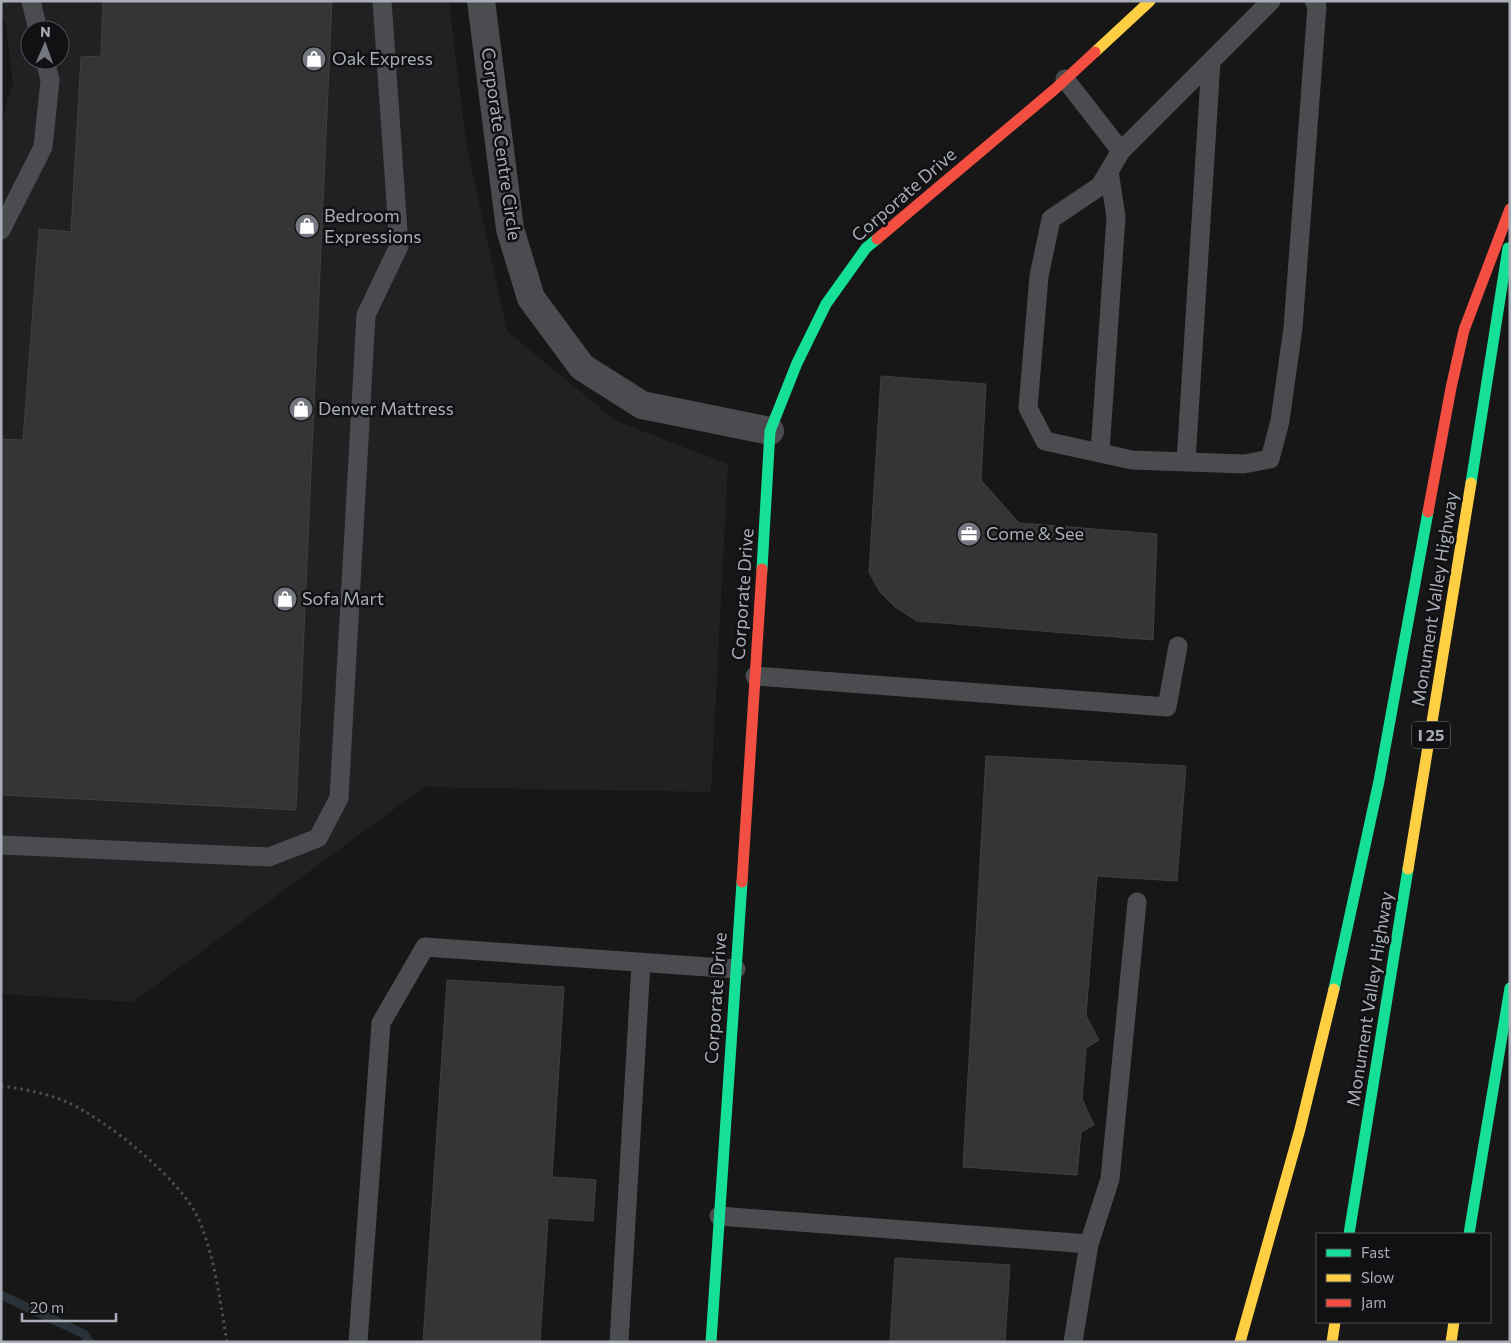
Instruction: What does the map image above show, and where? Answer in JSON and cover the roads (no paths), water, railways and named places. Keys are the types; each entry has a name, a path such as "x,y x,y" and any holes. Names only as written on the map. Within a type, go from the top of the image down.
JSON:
{"main road":[{"name":"Corporate Drive","path":"711,1342 770,431 797,363 826,304 866,248 1065,79 1150,1"},
{"path":"1240,1342 1300,1129 1341,958 1379,781 1451,388 1462,338 1510,209"},
{"name":"Monument Valley Highway","path":"1350,1233 1510,236"},
{"path":"1469,1233 1510,988"},
{"path":"1332,1342 1335,1323"},
{"path":"1451,1342 1454,1323"}],"street":[{"name":"Corporate Centre Circle","path":"481,1 510,229 530,298 582,367 642,405 770,431"}],"lane":[{"path":"32,1 36,20"},
{"path":"1,845 269,857 318,838 338,798 366,315 399,246 382,1"},
{"path":"1271,1 1121,151 1100,186 1051,218 1039,276 1028,408 1045,441 1132,460 1244,464 1270,460 1280,421 1293,328 1317,6 1314,1"},
{"path":"1186,462 1212,61"},
{"path":"1,230 43,147 50,80 48,70"},
{"path":"1065,79 1121,151"},
{"path":"1100,452 1116,217 1109,171"},
{"path":"755,676 1167,707 1178,646"},
{"path":"1073,1342 1089,1244 1110,1179 1137,902"},
{"path":"358,1342 381,1023 426,947 736,969"},
{"path":"619,1342 641,963"},
{"path":"719,1216 1089,1244"}],"waterway":[{"path":"1,1295 84,1334 89,1342"}],"place":[{"name":"Oak Express","path":"314,59"},
{"name":"Bedroom Expressions","path":"307,226"},
{"name":"Denver Mattress","path":"301,409"},
{"name":"Come & See","path":"969,534"},
{"name":"Sofa Mart","path":"285,599"}]}
